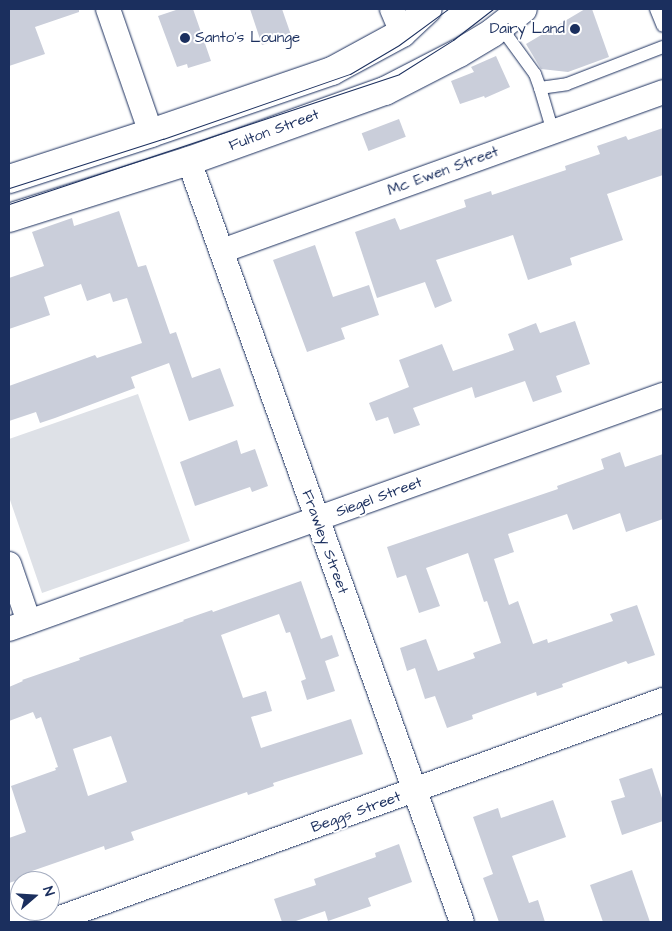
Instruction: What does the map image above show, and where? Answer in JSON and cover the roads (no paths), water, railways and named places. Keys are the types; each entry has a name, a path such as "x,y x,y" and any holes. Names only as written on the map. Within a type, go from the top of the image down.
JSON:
{"main road":[{"path":"9,179 151,134 332,70 397,21 428,9"},
{"name":"Fulton Street","path":"9,218 188,161 385,91 459,53 523,9"}],"street":[{"path":"108,9 151,134"},
{"name":"Mc Ewen Street","path":"222,251 663,92"},
{"name":"Frawley Street","path":"188,161 222,251 462,922"},
{"name":"Siegel Street","path":"19,625 663,395"},
{"path":"9,564 19,625"},
{"name":"Beggs Street","path":"49,922 663,700"}],"lane":[{"path":"656,9 663,26"},
{"path":"500,26 535,74 553,132"},
{"path":"540,88 567,84 663,47"}],"tram line":[{"path":"9,188 163,139 350,74 399,45 448,9"},
{"path":"9,204 399,74 453,40 493,9"}],"place":[{"name":"Dairy Land","path":"575,29"},
{"name":"Santo's Lounge","path":"185,38"}]}
